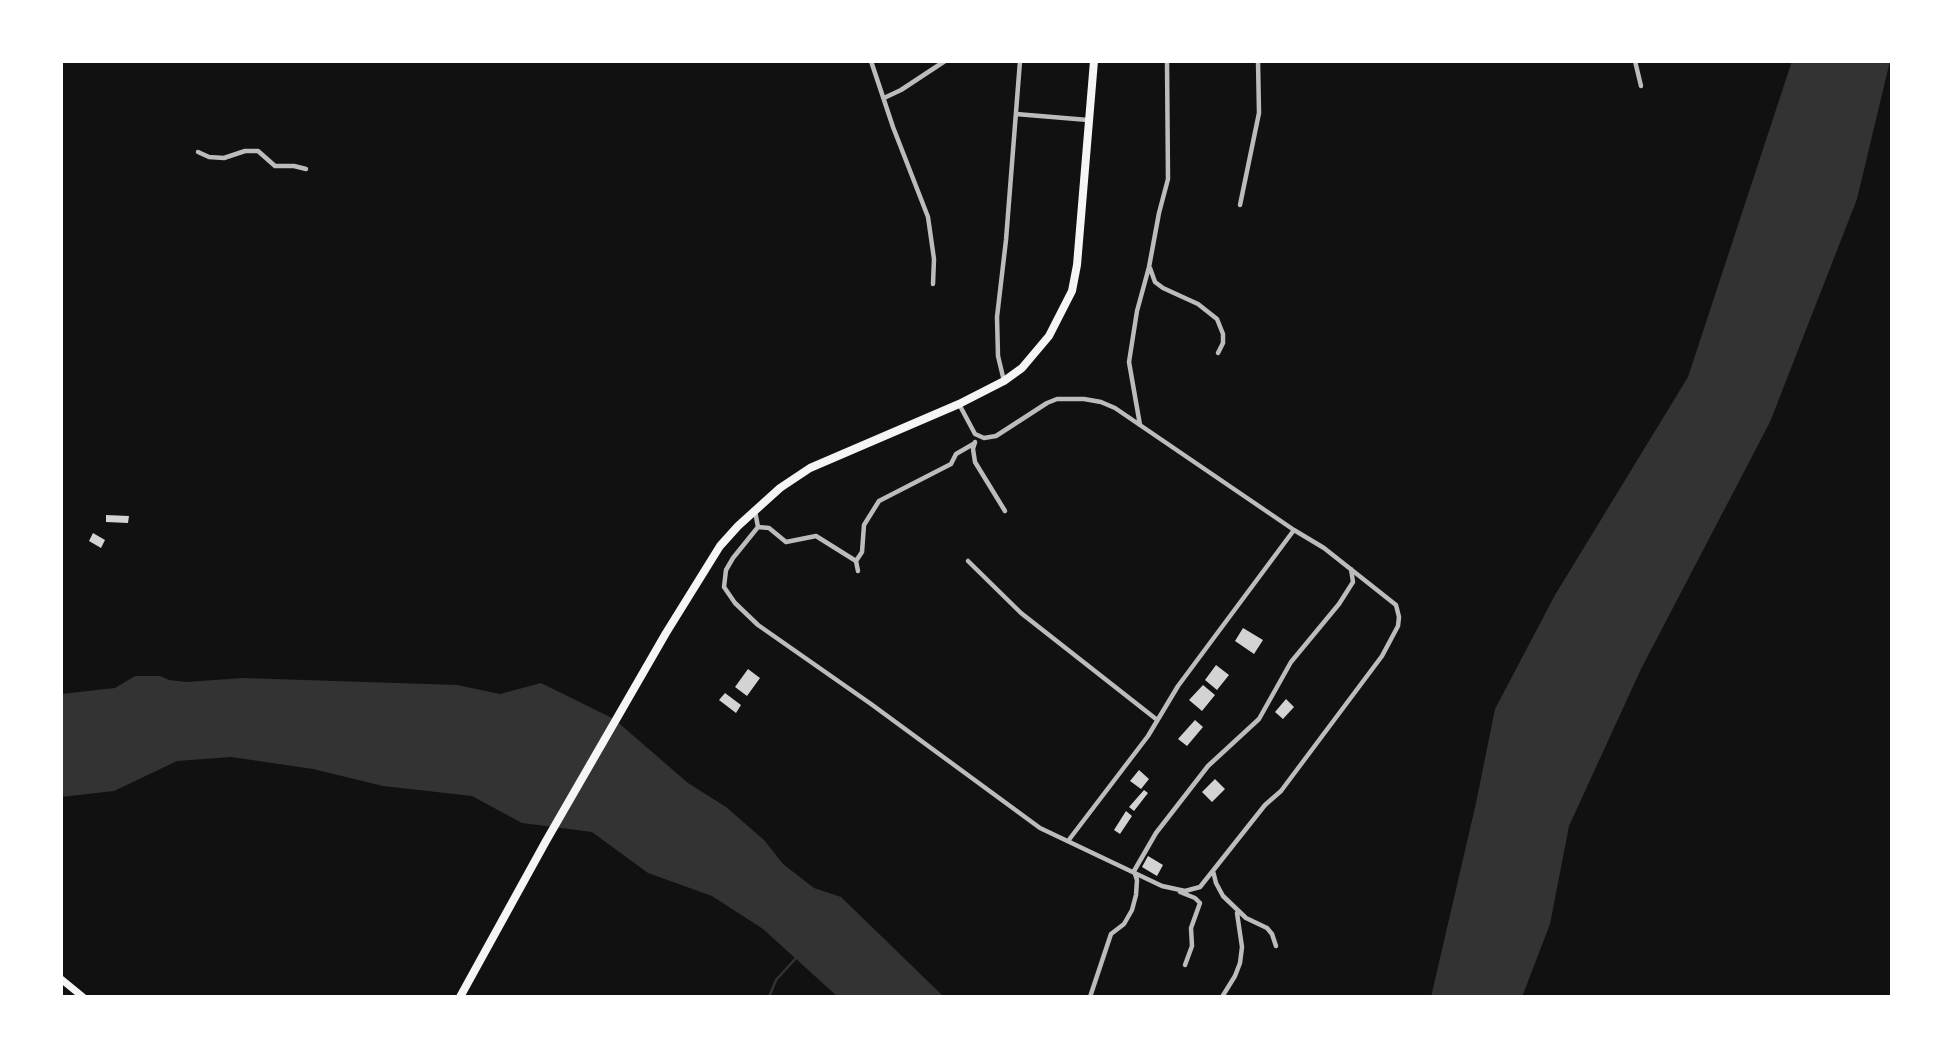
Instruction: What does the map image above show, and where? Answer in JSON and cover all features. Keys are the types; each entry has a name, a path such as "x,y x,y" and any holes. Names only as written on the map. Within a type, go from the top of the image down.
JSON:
{"highway":[{"path":"460,997 625,702 720,546 754,510 810,468 959,404 1004,381 1022,368 1049,336 1072,291 1081,241 1094,61"}],"main road":[{"path":"61,979 83,997"}],"street":[{"path":"872,61 928,217 934,259 933,284"},
{"path":"927,61 930,70"},
{"path":"884,98 945,61"},
{"path":"1004,381 999,356 997,317 1020,61"},
{"path":"1141,427 1129,362 1137,311 1168,179 1167,61"},
{"path":"1240,205 1259,113 1258,61"},
{"path":"1635,61 1641,86"},
{"path":"1016,114 1090,120"},
{"path":"198,152 209,157 224,158 258,150 275,166 306,169"},
{"path":"1149,267 1155,282 1198,304 1217,319 1223,334 1223,343 1218,352"},
{"path":"975,434 984,438 996,436 1047,403 1068,397 1101,402 1115,408 1324,548 1396,605 1399,617 1396,634 1325,735 1200,887 1185,891 1176,890"},
{"path":"959,404 975,434 975,462 1005,511"},
{"path":"858,571 856,561 862,552 864,525 879,501 951,464 956,454 975,443"},
{"path":"754,510 758,527"},
{"path":"758,527 769,528 786,542 816,536 856,561"},
{"path":"758,527 726,570 724,587 735,603 758,625 1040,828 1122,868 1195,898 1200,903 1191,928 1192,946 1185,965"},
{"path":"1068,841 1148,736 1178,686 1294,530"},
{"path":"968,561 1020,613 1156,719"},
{"path":"1090,997 1111,934 1124,924 1132,910 1137,880 1134,871 1164,822 1208,766 1259,719 1291,662 1333,612 1353,582 1350,568"},
{"path":"1212,871 1223,896 1237,912 1267,928 1276,946"},
{"path":"1222,997 1240,963 1242,947 1237,912"}],"shaded area":[{"path":"1792,61 1890,61 1857,199 1770,422 1641,669 1569,826 1550,924 1522,997 1431,997 1495,709 1555,595 1688,377"},
{"path":"135,676 160,676 186,682 243,678 457,685 500,694 541,683 614,719 688,783 726,807 764,840 783,864 814,888 841,897 944,997 838,997 763,929 712,896 648,873 592,832 522,823 472,796 383,786 313,769 231,757 177,761 114,791 61,797 61,694 115,688"}],"building":[{"path":"106,515 129,516 128,523 106,522"},
{"path":"93,533 105,540 101,548 89,541"},
{"path":"1243,628 1263,640 1254,654 1235,641"},
{"path":"1216,665 1229,675 1217,690 1205,680"},
{"path":"748,669 760,678 747,696 735,687"},
{"path":"1203,685 1215,695 1202,711 1189,700"},
{"path":"725,693 741,705 736,713 719,700"},
{"path":"1286,699 1294,707 1283,719 1275,712"},
{"path":"1195,720 1203,727 1187,746 1178,739"},
{"path":"1139,770 1149,779 1141,789 1130,781"},
{"path":"1215,779 1225,789 1212,802 1202,792"},
{"path":"1144,790 1148,793 1134,811 1129,807"},
{"path":"1126,811 1132,816 1120,834 1114,830"},
{"path":"1148,856 1163,865 1157,876 1142,867"}],"waterway":[{"path":"769,997 776,980 797,957"}]}
